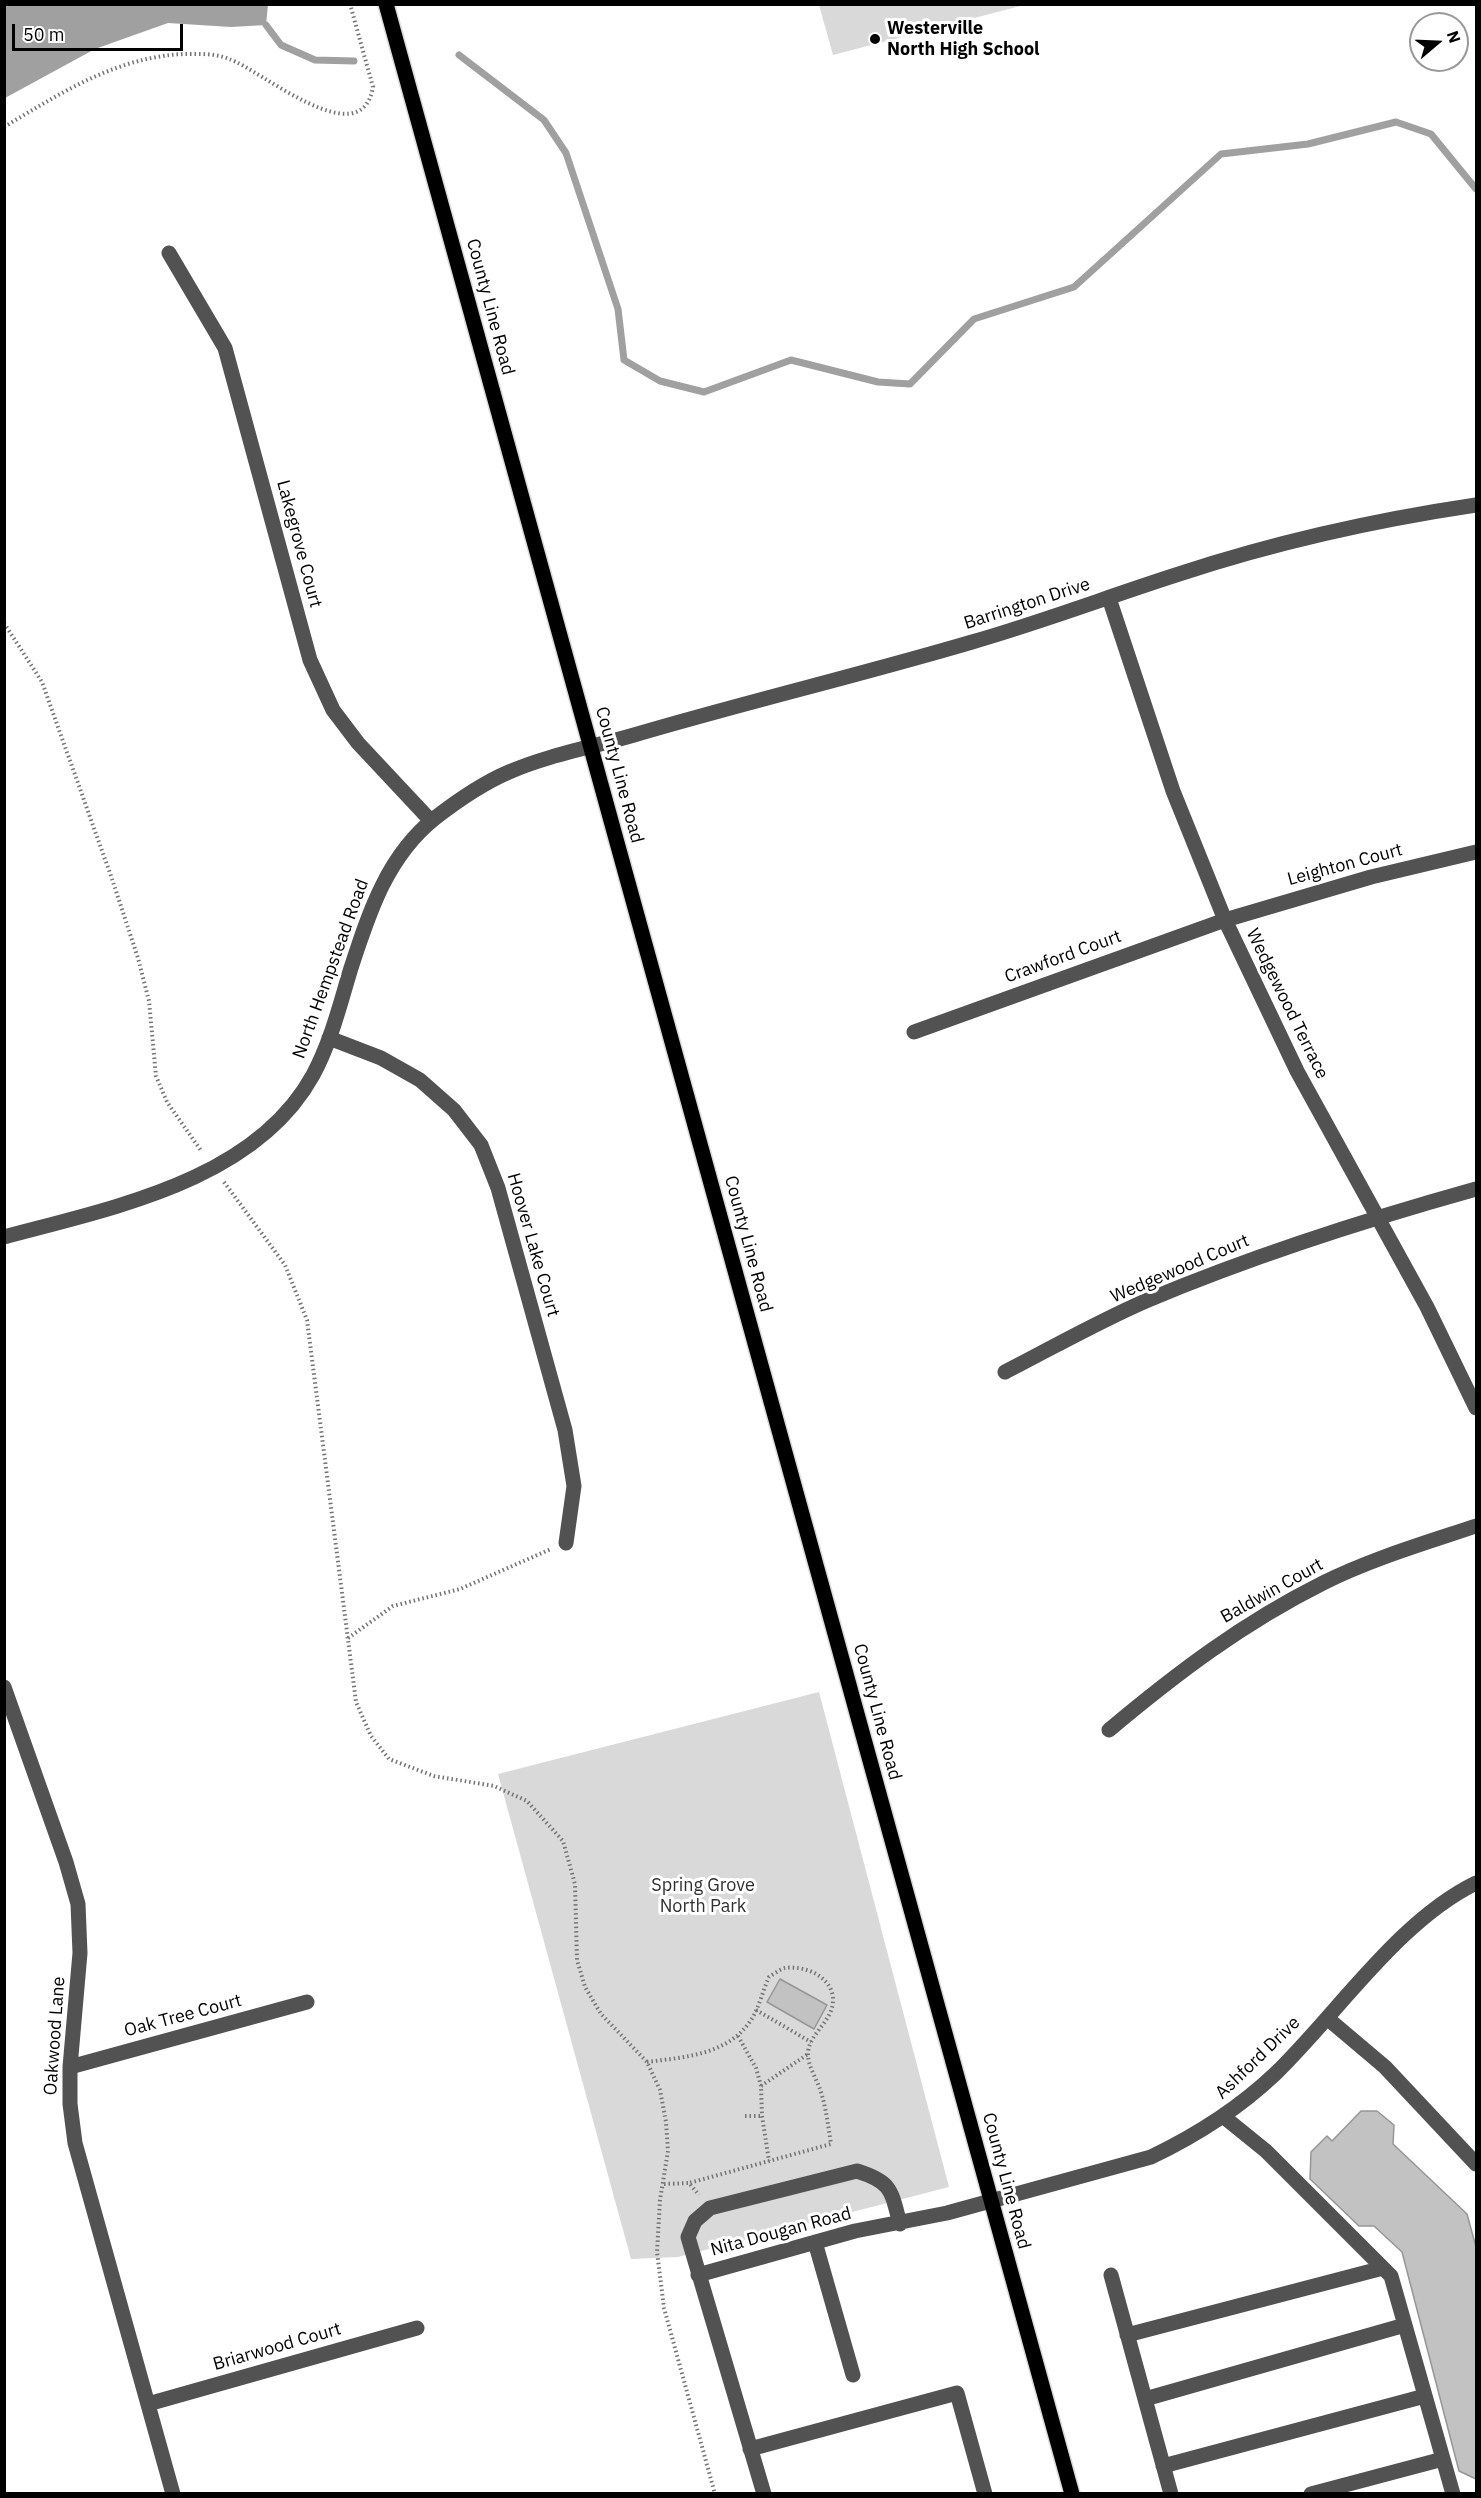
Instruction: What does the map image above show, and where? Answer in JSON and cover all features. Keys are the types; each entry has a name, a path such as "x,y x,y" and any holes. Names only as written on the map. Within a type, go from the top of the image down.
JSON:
{"main road":[{"name":"County Line Road","path":"386,4 1072,2493"}],"street":[{"name":"Lakegrove Court","path":"169,253 225,348 310,660 333,710 358,743 431,821"},
{"name":"Barrington Drive","path":"591,747 970,643 1182,573 1289,542 1405,516 1476,505"},
{"name":"Wedgewood Terrace","path":"1108,598 1173,791 1225,920 1297,1071 1376,1219 1427,1307 1476,1408"},
{"name":"North Hempstead Road","path":"4,1237 139,1201 185,1182 237,1153 269,1129 302,1092 315,1072 329,1038 365,925 383,881 407,846 431,821 458,801 506,774 591,747"},
{"name":"Leighton Court","path":"1225,920 1371,876 1476,852"},
{"name":"Crawford Court","path":"914,1032 1225,920"},
{"name":"Hoover Lake Court","path":"329,1038 381,1058 420,1080 454,1110 482,1145 498,1188 565,1430 574,1486 566,1543"},
{"name":"Wedgewood Court","path":"1005,1372 1145,1302 1222,1270 1376,1219 1476,1189"},
{"name":"Baldwin Court","path":"1109,1730 1174,1676 1257,1619 1334,1578 1394,1553 1476,1526"},
{"name":"Oakwood Lane","path":"5,1691 66,1862 78,1904 80,1953 70,2067 70,2104 75,2143 173,2493"},
{"name":"Ashford Drive","path":"991,2201 1151,2157 1224,2117 1277,2073 1380,1959 1431,1912 1476,1883"},
{"name":"Oak Tree Court","path":"70,2067 306,2002"},
{"path":"1327,2018 1385,2067 1476,2164"},
{"path":"1224,2117 1266,2151 1391,2276 1453,2493"},
{"path":"698,2275 688,2237 695,2221 710,2208 857,2171 879,2178 892,2194 900,2224"},
{"name":"Nita Dougan Road","path":"764,2493 698,2275 855,2231 900,2224 991,2201"},
{"path":"815,2242 853,2375"},
{"path":"1127,2335 1383,2268"},
{"path":"1111,2275 1171,2493"},
{"path":"1145,2399 1405,2325"},
{"name":"Briarwood Court","path":"148,2404 417,2328"},
{"path":"750,2449 957,2393 985,2493"},
{"path":"1163,2466 1425,2396"},
{"path":"1311,2493 1443,2459"}],"path":[{"path":"4,127 84,80 132,62 168,55 206,54 229,58 317,107 341,114 364,109 371,99 373,87 350,4"},
{"path":"4,623 42,682 111,876 138,958 149,1001 156,1076 167,1102 285,1265 308,1320 356,1702 371,1736 390,1759 434,1776 494,1786 527,1801 563,1841 575,1884 577,1960 585,1987 601,2014 646,2062 660,2090 668,2151 660,2200 657,2252 664,2308 715,2493"},
{"path":"348,1638 393,1606 460,1589 566,1543"},
{"path":"646,2062 708,2053 738,2036 753,2018 769,1977 784,1968 801,1968 814,1972 829,1985 833,2001 827,2020 811,2042 808,2054 827,2114 831,2144 689,2183 664,2184"},
{"path":"756,2010 811,2042"},
{"path":"738,2036 756,2068 761,2086 762,2116 769,2161"},
{"path":"761,2086 808,2054"},
{"path":"745,2116 762,2116"},
{"path":"689,2183 710,2208"}],"green space":[{"path":"819,4 1024,5 833,55"},
{"name":"Spring Grove North Park","path":"819,1692 949,2187 678,2257 631,2259 498,1774"}],"shaded area":[{"path":"5,4 268,5 266,25 231,27 168,23 95,49 5,98"}],"building":[{"path":"780,1979 827,2005 814,2029 767,2002"},
{"path":"1361,2111 1377,2111 1394,2125 1393,2144 1467,2214 1476,2247 1476,2479 1459,2471 1402,2252 1374,2226 1359,2226 1310,2179 1311,2152 1327,2136 1332,2141"}],"waterway":[{"path":"266,25 281,45 315,60 354,61"},
{"path":"459,55 544,120 566,153 618,309 624,360 660,381 704,392 791,360 878,382 910,384 974,319 1074,287 1221,154 1308,144 1396,122 1431,134 1476,189"}],"place":[{"name":"Westerville North High School","path":"875,39"}]}
